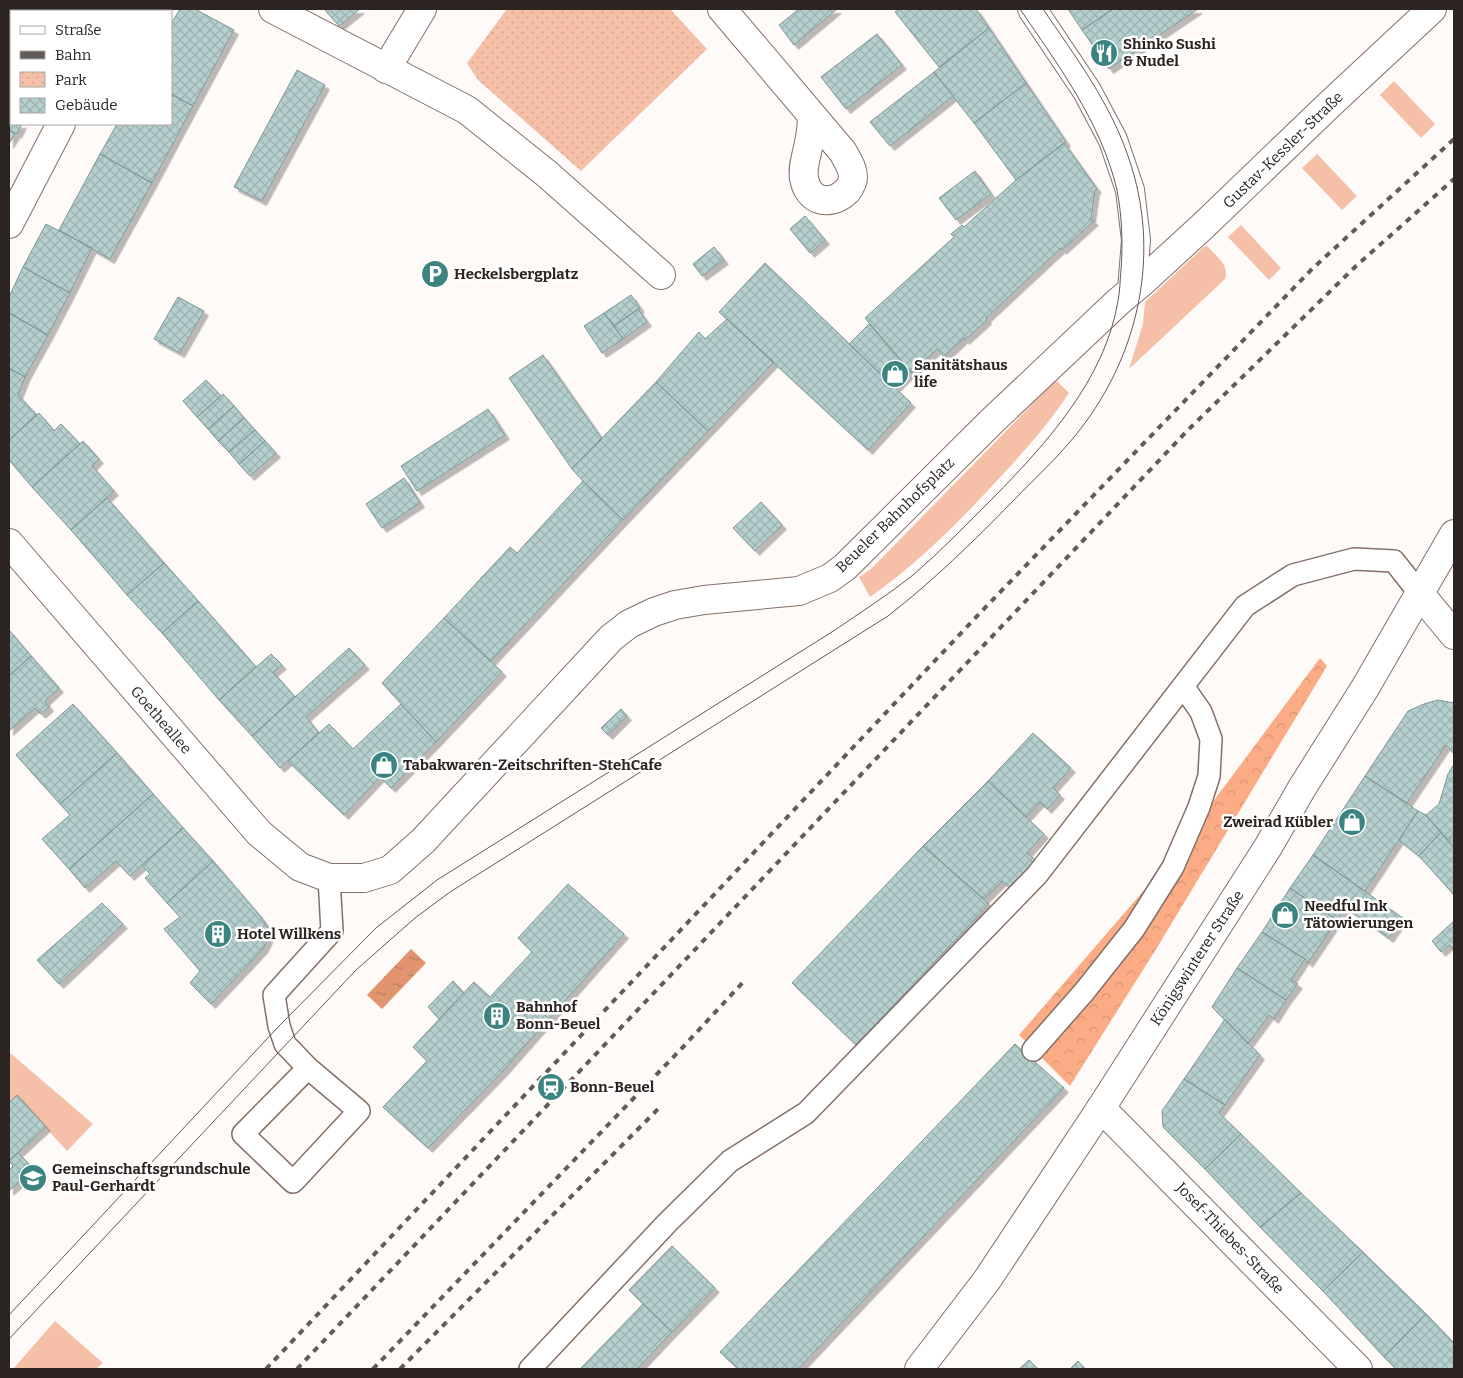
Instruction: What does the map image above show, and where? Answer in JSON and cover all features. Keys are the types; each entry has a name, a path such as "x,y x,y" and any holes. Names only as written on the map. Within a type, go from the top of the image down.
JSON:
{"street":[{"path":"273,9 467,110 547,174 661,275"},
{"path":"386,69 422,9"},
{"path":"722,9 812,116"},
{"path":"1032,9 1087,91 1113,140 1130,190 1136,240 1132,290"},
{"name":"Gustav-Kessler-Straße","path":"1132,290 1203,226 1432,9"},
{"path":"9,224 60,125"},
{"name":"Beueler Bahnhofsplatz","path":"329,878 364,878 390,870 423,841 611,638 629,624 676,604 799,591 830,578 845,567 992,420 1132,290"},
{"name":"Königswinterer Straße","path":"920,1369 987,1280 1101,1108 1268,847 1302,788 1365,688 1454,534"},
{"name":"Goetheallee","path":"9,543 259,833 300,867 329,878"},
{"path":"1420,594 1454,635"},
{"name":"Josef-Thiebes-Straße","path":"1101,1108 1358,1369"}],"lane":[{"path":"530,1369 667,1223 730,1161 806,1113 1036,875 1245,606 1293,575 1354,559 1394,561 1420,594"},
{"path":"1033,1050 1084,992 1134,929 1173,867 1199,807 1209,776 1211,740 1201,712 1183,686"},
{"path":"308,1068 243,1134 293,1182 359,1111 308,1068 285,1044 279,1026 274,995 332,931 329,878"}],"green space":[{"path":"507,9 670,9 707,49 581,171 478,80 467,63"},
{"path":"1394,81 1435,124 1421,138 1380,95"},
{"path":"1317,154 1357,196 1342,210 1302,168"},
{"path":"1241,225 1281,268 1269,280 1228,237"},
{"path":"1205,246 1224,265 1226,269 1225,279 1129,369 1143,324 1145,302"},
{"path":"1057,381 1069,393 1030,444 940,539 870,597 859,577 871,569"},
{"path":"1320,658 1327,666 1158,946 1070,1086 1019,1035 1165,866"},
{"path":"9,1052 93,1124 67,1151 17,1096 9,1103"},
{"path":"55,1321 103,1363 96,1369 13,1369"}],"water":[{"path":"411,949 426,963 382,1009 367,995"}],"building":[{"path":"29,9 87,9 86,10"},
{"path":"180,9 195,9 234,30 193,106 172,95 172,22"},
{"path":"324,9 360,9 339,26"},
{"path":"799,9 837,9 794,45 779,25"},
{"path":"899,9 976,9 989,28 939,67 895,12"},
{"path":"1068,9 1113,9 1082,30"},
{"path":"1113,9 1198,9 1109,69 1082,30"},
{"path":"989,28 1026,83 974,123 934,72"},
{"path":"877,34 902,65 846,109 821,77"},
{"path":"10,40 10,60 9,59"},
{"path":"9,59 10,125 22,125 17,134 9,130"},
{"path":"297,70 325,85 262,201 234,187"},
{"path":"934,72 953,96 890,146 870,122"},
{"path":"1026,83 1066,142 1016,180 974,123"},
{"path":"172,95 193,106 152,183 100,154 116,125 172,125"},
{"path":"9,130 15,134 9,144"},
{"path":"1064,143 1097,189 1095,190 1091,219 1094,221 1062,250 1061,248 965,340 964,338 944,357 937,349 912,373 865,318 954,237 951,234 962,225 964,227 1016,180"},
{"path":"100,154 152,183 110,259 59,230"},
{"path":"975,171 991,194 956,220 939,198"},
{"path":"805,216 825,240 810,253 790,229"},
{"path":"46,224 92,248 70,293 23,267"},
{"path":"714,247 724,260 702,276 693,264"},
{"path":"765,263 911,403 868,450 719,312"},
{"path":"23,267 70,293 48,335 9,313 9,297"},
{"path":"631,295 640,308 614,326 604,313"},
{"path":"178,297 204,311 180,353 154,339"},
{"path":"638,309 647,322 623,339 614,326"},
{"path":"9,313 48,335 25,377 9,368"},
{"path":"604,313 623,339 602,353 584,326"},
{"path":"727,319 774,362 708,431 656,382 699,332 705,339"},
{"path":"869,324 911,372 895,388 849,344"},
{"path":"543,355 602,439 572,469 509,378"},
{"path":"9,368 25,377 18,395 37,415 9,440"},
{"path":"206,380 221,396 197,417 183,401"},
{"path":"656,382 708,431 623,520 572,469"},
{"path":"223,394 234,406 208,429 197,417"},
{"path":"234,406 244,418 218,441 208,429"},
{"path":"488,409 505,435 417,491 401,466"},
{"path":"39,413 54,431 61,424 80,444 32,487 9,460 9,440"},
{"path":"244,418 255,430 229,452 218,441"},
{"path":"255,430 265,441 239,464 229,452"},
{"path":"83,441 99,459 92,466 114,491 71,530 32,487"},
{"path":"265,441 276,453 250,476 239,464"},
{"path":"404,478 420,503 382,528 366,504"},
{"path":"583,481 623,520 491,661 444,618 510,547 517,553"},
{"path":"107,498 164,563 127,595 71,530"},
{"path":"761,502 782,525 755,551 733,528"},
{"path":"164,563 198,601 162,633 127,595"},
{"path":"198,601 256,667 219,700 162,633"},
{"path":"444,618 502,672 436,742 382,683"},
{"path":"9,630 31,656 9,676"},
{"path":"349,648 365,665 306,717 319,733 280,768 252,736"},
{"path":"271,654 282,665 273,672 295,697 252,736 219,700"},
{"path":"31,656 59,688 45,701 49,707 41,714 35,708 9,731 9,676"},
{"path":"1438,700 1454,703 1454,754 1446,745 1407,803 1365,776 1408,711"},
{"path":"73,704 117,753 60,804 16,755"},
{"path":"401,704 436,742 391,788 380,777 344,815 288,761 329,724 353,749"},
{"path":"621,709 627,716 608,735 601,728"},
{"path":"1033,733 1071,768 1053,788 1060,795 1047,809 1040,802 1026,817 988,781"},
{"path":"117,753 153,794 69,869 42,839 70,815 60,804"},
{"path":"1454,764 1454,833 1447,840 1426,815 1439,804 1448,774"},
{"path":"1365,776 1418,811 1365,891 1313,855"},
{"path":"988,781 1044,834 1027,853 1040,864 1014,892 1002,881 984,899 923,846"},
{"path":"153,794 183,828 130,876 116,861 85,888 69,869"},
{"path":"1418,811 1426,815 1441,832 1419,856 1399,840"},
{"path":"183,828 213,861 167,903 145,878 150,874 142,865"},
{"path":"1441,832 1454,848 1454,895 1419,856"},
{"path":"1454,833 1454,848 1447,840"},
{"path":"923,846 989,904 856,1045 792,983"},
{"path":"1313,855 1403,918 1389,938 1345,907 1337,920 1290,888"},
{"name":"Hotel Willkens","path":"213,861 261,917 268,928 268,939 263,949 211,1004 190,983 200,971 164,929 180,917 167,903"},
{"name":"Bahnhof Bonn-Beuel","path":"568,884 624,934 503,1071 428,1148 383,1107 427,1061 413,1047 474,982 490,997 532,952 518,938"},
{"path":"1290,888 1337,920 1308,963 1305,959 1262,932"},
{"path":"102,903 123,924 59,984 37,960"},
{"path":"1454,921 1454,948 1449,945 1441,952 1432,941"},
{"path":"1262,932 1305,959 1291,980 1298,984 1286,1000 1237,968"},
{"path":"1237,968 1286,1000 1274,1019 1269,1015 1248,1044 1212,1007"},
{"path":"453,981 464,993 439,1019 428,1007"},
{"path":"1225,1019 1260,1055 1225,1105 1184,1079"},
{"path":"1015,1044 1064,1088 798,1369 738,1369 720,1352"},
{"path":"1184,1079 1225,1105 1219,1113 1241,1134 1205,1169 1163,1127 1162,1111"},
{"path":"17,1095 46,1127 9,1161 9,1103"},
{"path":"1241,1134 1301,1193 1260,1227 1205,1169"},
{"path":"18,1153 29,1164 19,1172 24,1178 9,1191 9,1170 13,1166 9,1161"},
{"path":"1301,1193 1363,1252 1323,1291 1260,1227"},
{"path":"672,1246 715,1288 672,1332 629,1290"},
{"path":"1363,1252 1426,1314 1384,1357 1323,1291"},
{"path":"643,1304 672,1332 637,1369 580,1369"},
{"path":"1426,1314 1454,1343 1454,1369 1396,1369 1384,1357"},
{"path":"1029,1360 1038,1369 1019,1369"},
{"path":"1078,1361 1085,1369 1070,1369"}],"tram line":[{"path":"9,1315 279,1026 376,928 437,880 835,630 894,590 913,575 964,527 1013,477 1053,432 1087,383 1101,357 1111,330 1120,289 1121,220 1117,190 1110,165 1089,118 1077,95 1020,9"},
{"path":"9,1339 356,970 415,918 450,892 888,616 968,546 1050,464 1077,434 1104,394 1120,362 1132,330 1140,296 1143,228 1138,193 1129,159 1112,119 1080,63 1043,9"}],"railway":[{"path":"266,1369 980,613 1312,269 1454,139"},
{"path":"297,1369 1187,431 1355,267 1454,179"},
{"path":"373,1369 746,979"},
{"path":"400,1369 661,1106"}],"place":[{"name":"Shinko Sushi & Nudel","path":"1104,53"},
{"name":"Heckelsbergplatz","path":"435,274"},
{"name":"Sanitätshaus life","path":"895,374"},
{"name":"Tabakwaren-Zeitschriften-StehCafe","path":"384,765"},
{"name":"Zweirad Kübler","path":"1352,822"},
{"name":"Needful Ink Tätowierungen","path":"1285,915"},
{"name":"Hotel Willkens","path":"218,934"},
{"name":"Bahnhof Bonn-Beuel","path":"497,1016"},
{"name":"Bonn-Beuel","path":"551,1087"},
{"name":"Gemeinschaftsgrundschule Paul-Gerhardt","path":"33,1178"}]}
